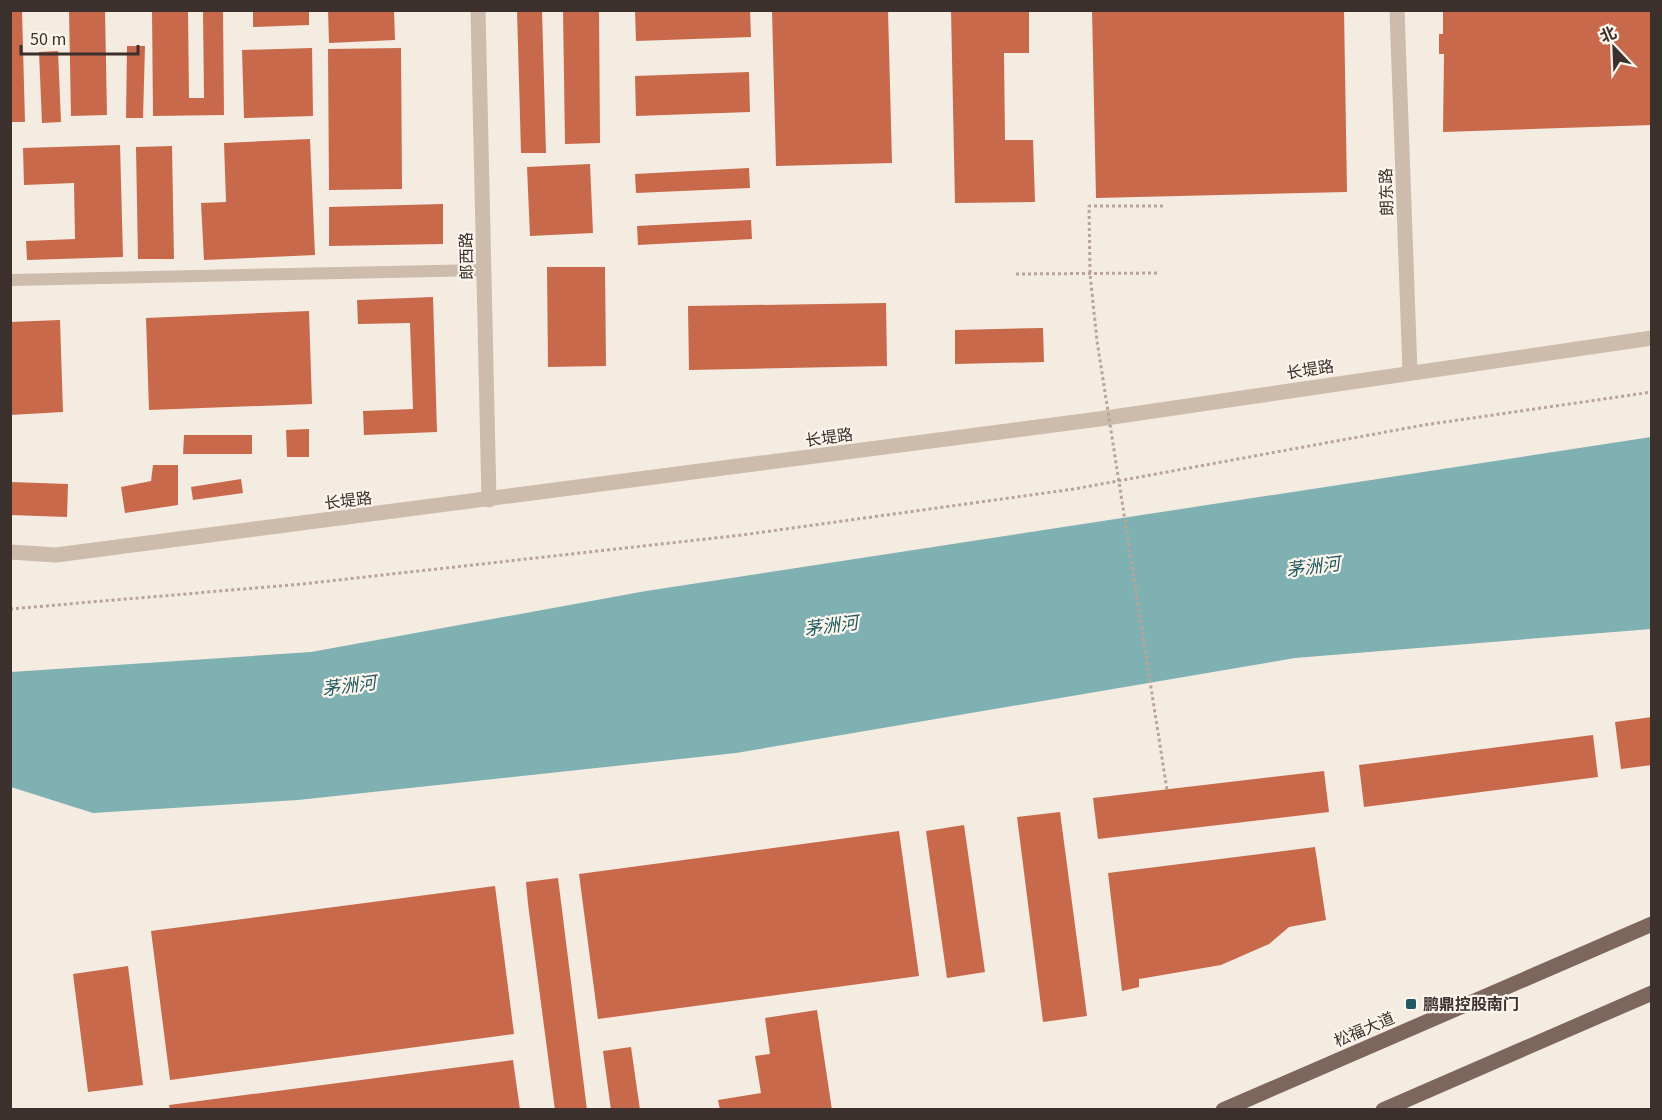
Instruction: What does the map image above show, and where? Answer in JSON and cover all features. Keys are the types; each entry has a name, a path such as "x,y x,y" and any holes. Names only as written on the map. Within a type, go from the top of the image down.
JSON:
{"main road":[{"name":"松福大道","path":"1223,1110 1652,924"},
{"path":"1383,1110 1652,993"}],"street":[{"name":"郎西路","path":"478,10 489,500"},
{"name":"朗东路","path":"1397,10 1410,372"},
{"path":"10,280 484,270"},
{"name":"长堤路","path":"10,552 56,555 489,500 1099,419 1652,338"}],"path":[{"path":"1163,206 1089,206 1090,274 1097,341 1167,789"},
{"path":"1016,274 1158,273"},
{"path":"10,609 314,583 742,535 1074,489 1424,425 1652,392"}],"water":[{"name":"茅洲河","path":"1651,437 1651,629 1295,658 736,753 298,800 93,813 11,787 11,672 311,652 646,591"}],"building":[{"path":"10,10 22,10 25,122 10,122"},
{"path":"69,10 105,10 107,115 71,116"},
{"path":"152,10 188,10 189,98 204,98 203,10 223,10 224,115 153,116"},
{"path":"253,10 309,10 309,25 253,27"},
{"path":"328,10 394,10 395,40 329,43"},
{"path":"517,10 542,10 546,153 521,153"},
{"path":"563,10 599,10 600,143 565,144"},
{"path":"635,10 750,10 751,37 636,41"},
{"path":"772,10 888,10 892,163 776,166"},
{"path":"951,10 1029,10 1029,53 1004,53 1005,140 1033,140 1035,202 955,203"},
{"path":"1092,10 1344,10 1347,192 1096,198"},
{"path":"1443,10 1652,10 1652,125 1443,132 1444,54 1439,54 1439,34 1443,34"},
{"path":"127,46 145,46 143,118 126,118"},
{"path":"312,48 313,116 244,118 242,50"},
{"path":"401,48 402,189 329,190 328,49"},
{"path":"58,51 61,122 42,123 39,52"},
{"path":"749,72 750,112 636,116 635,76"},
{"path":"310,139 315,255 204,260 201,203 226,202 224,143"},
{"path":"120,145 123,257 27,260 26,241 75,239 74,183 24,185 23,148"},
{"path":"172,146 174,259 138,259 136,147"},
{"path":"590,164 593,233 530,236 527,167"},
{"path":"749,168 750,188 636,193 635,174"},
{"path":"443,204 443,244 329,246 329,207"},
{"path":"751,220 752,239 638,245 637,226"},
{"path":"547,267 605,267 606,366 548,367"},
{"path":"433,297 437,432 364,435 363,411 413,409 410,323 358,324 357,300"},
{"path":"886,303 887,366 689,370 688,306"},
{"path":"309,311 312,404 149,410 146,318"},
{"path":"60,320 63,412 10,415 10,322"},
{"path":"1043,328 1044,362 955,364 955,330"},
{"path":"309,429 309,457 287,457 286,430"},
{"path":"184,435 252,435 252,454 183,454"},
{"path":"153,465 178,465 178,505 125,513 121,487 151,481"},
{"path":"241,479 243,493 193,500 191,487"},
{"path":"10,482 68,484 67,517 10,515"},
{"path":"1652,717 1652,765 1621,769 1615,722"},
{"path":"1593,735 1598,777 1364,807 1359,765"},
{"path":"1324,771 1329,812 1098,839 1093,798"},
{"path":"1060,812 1087,1016 1043,1022 1017,817"},
{"path":"964,825 985,972 947,978 926,831"},
{"path":"899,831 919,976 598,1019 579,874"},
{"path":"1315,847 1326,920 1289,927 1269,944 1221,965 1139,979 1139,987 1122,991 1108,873"},
{"path":"558,878 587,1110 555,1110 528,904 526,882"},
{"path":"495,886 514,1034 170,1080 151,931"},
{"path":"128,966 143,1085 88,1092 73,974"},
{"path":"817,1010 832,1110 720,1110 718,1100 761,1093 755,1056 770,1054 765,1018"},
{"path":"631,1047 640,1110 611,1110 603,1051"},
{"path":"513,1060 520,1110 170,1110 169,1105"}],"place":[{"name":"鹏鼎控股南门","path":"1411,1004"}]}
